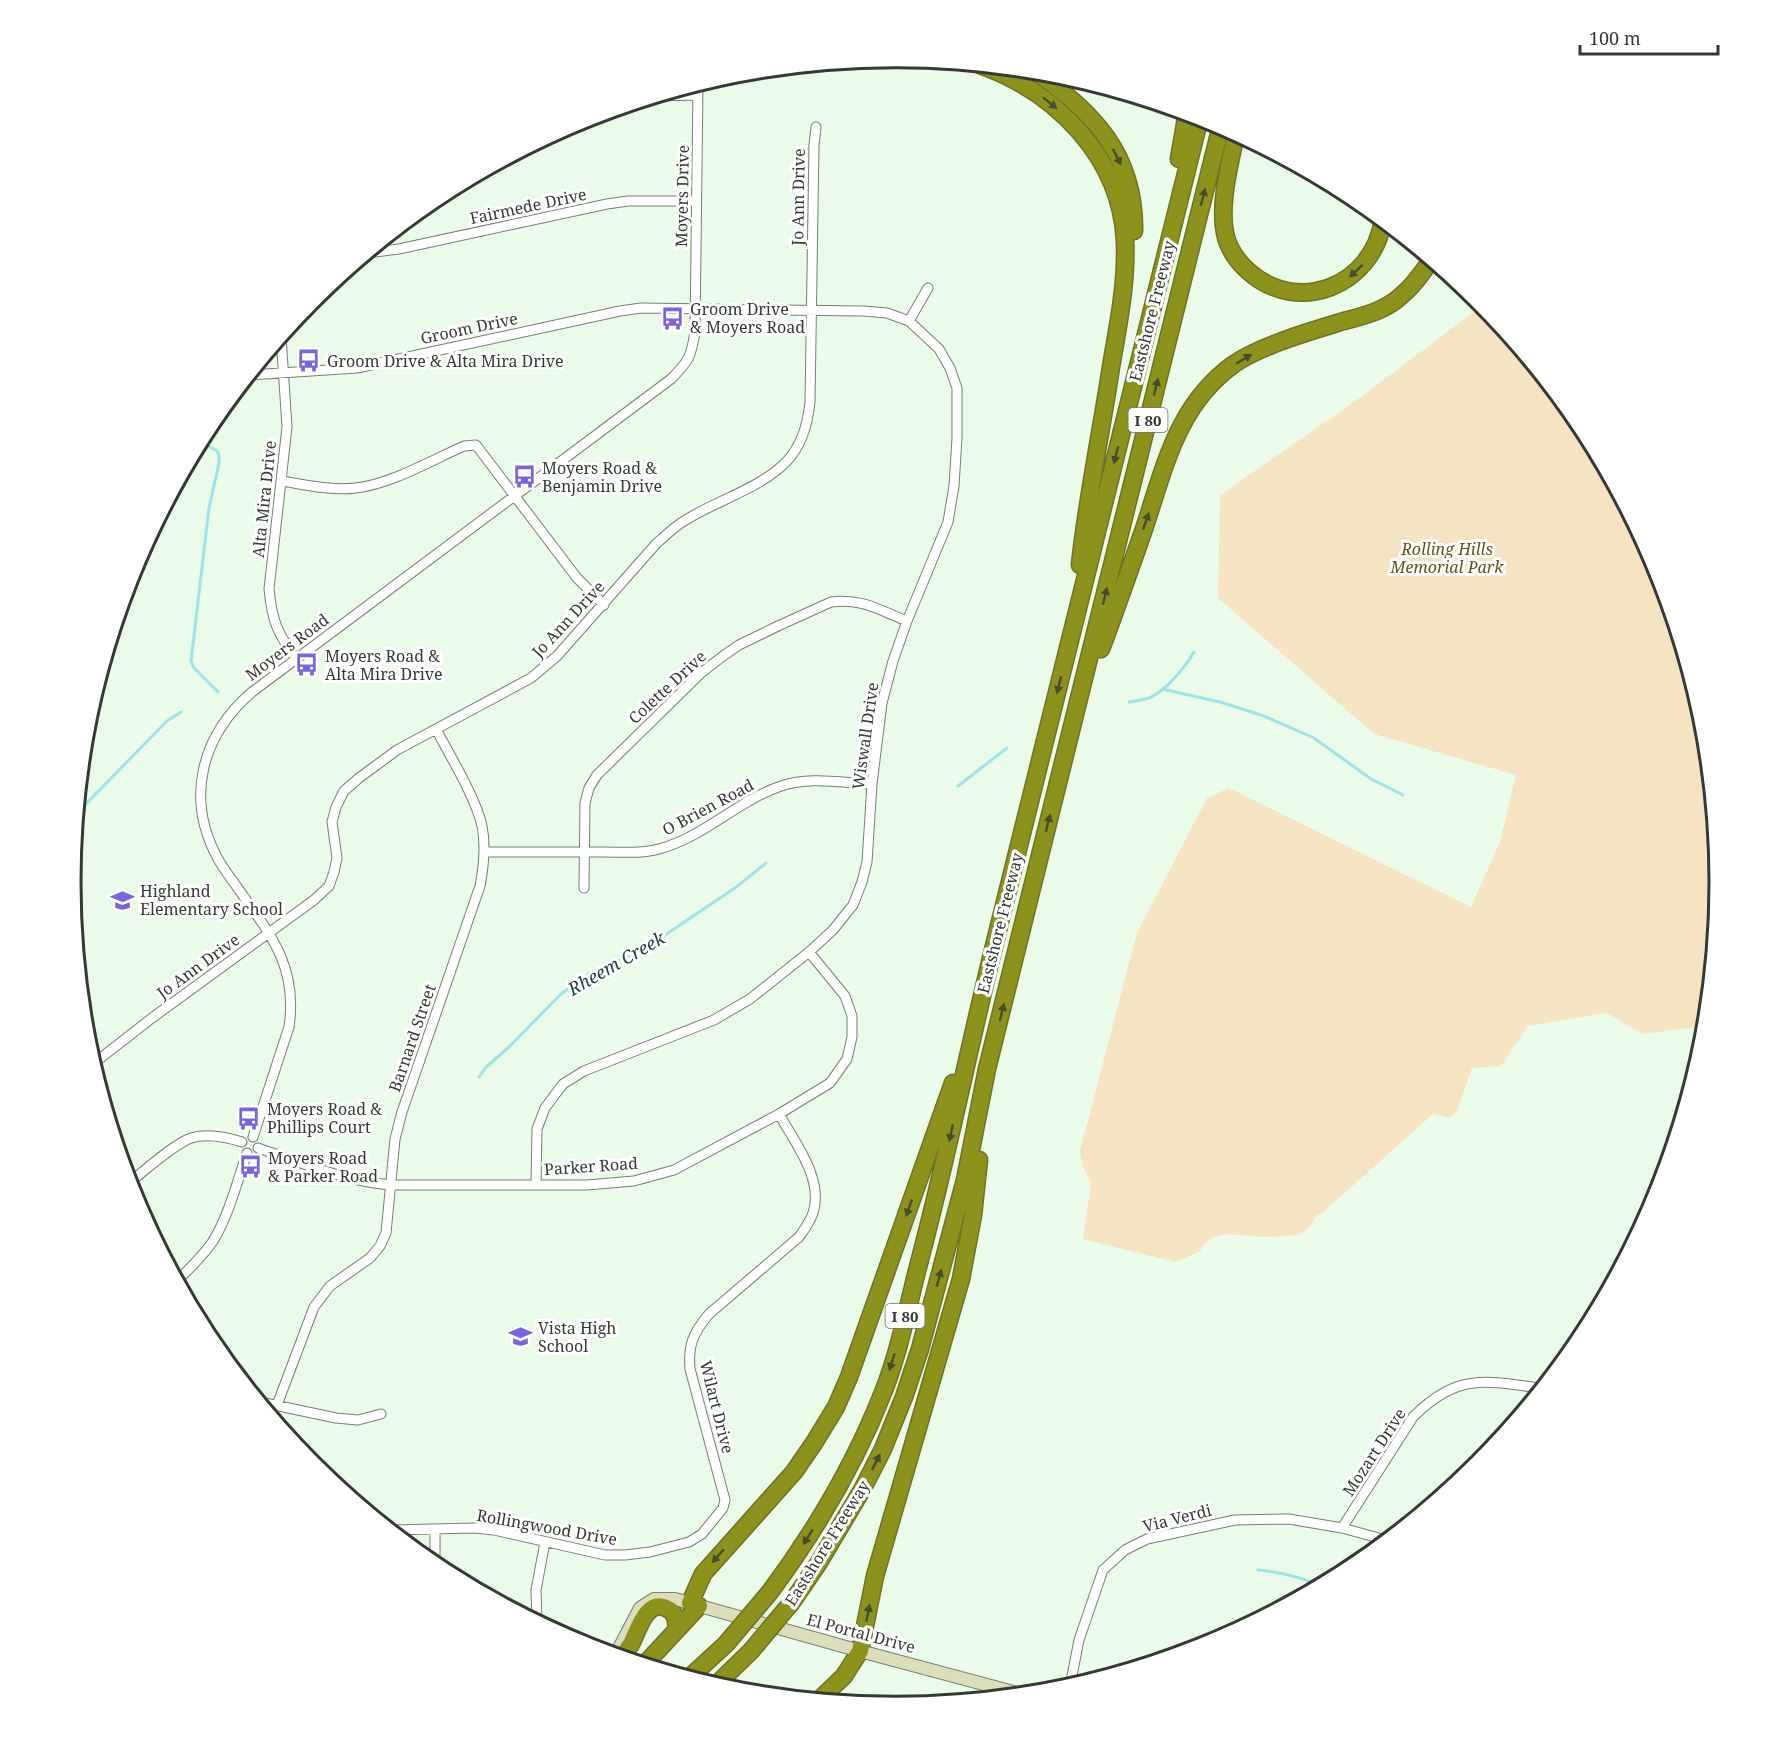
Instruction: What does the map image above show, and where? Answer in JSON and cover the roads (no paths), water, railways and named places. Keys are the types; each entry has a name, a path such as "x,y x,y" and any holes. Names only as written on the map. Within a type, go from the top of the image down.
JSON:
{"highway":[{"path":"1003,74 1046,99 1073,124 1095,152 1119,202 1125,240 1124,288 1084,532 1073,629"},
{"path":"1050,82 1072,98 1086,112 1109,143 1125,174 1132,206 1134,239 1130,272 1121,309"},
{"path":"1156,296 1186,121"},
{"name":"Eastshore Freeway","path":"697,1671 726,1644 796,1557 842,1481 885,1387 941,1178 977,1014 1198,126"},
{"name":"Eastshore Freeway","path":"723,1677 751,1651 792,1602 818,1564 862,1490 883,1449 920,1349 965,1180 987,1069 1219,134"},
{"path":"1235,142 1224,205 1225,233 1235,257 1266,285 1281,290 1312,292 1341,284 1370,256 1381,229"},
{"path":"1417,277 1424,263"},
{"path":"1075,714 1118,606 1173,445 1196,400 1222,373 1248,356 1276,344 1377,310 1402,296 1427,265"},
{"path":"651,1658 676,1630 694,1604 703,1574 794,1472 836,1407 977,1014"},
{"path":"827,1693 844,1676 860,1651 875,1576 962,1279 973,1215 987,1069"},
{"path":"627,1650 644,1617 652,1609 661,1607 672,1612 676,1621 676,1630"}],"main road":[{"name":"El Portal Drive","path":"620,1647 640,1608 654,1599 675,1599 1002,1689"}],"street":[{"name":"Moyers Drive","path":"696,309 698,92"},
{"path":"683,95 698,95"},
{"name":"Jo Ann Drive","path":"101,1058 314,900 328,886 337,858 332,822 344,791 397,750 531,678 557,656 669,532 758,482 789,459 808,421 810,402 813,145 816,127"},
{"name":"Fairmede Drive","path":"381,251 607,204 628,201 696,201"},
{"path":"909,321 928,288"},
{"name":"Groom Drive","path":"259,374 357,368 620,311 641,308 696,309"},
{"name":"Wiswall Drive","path":"536,1185 537,1129 544,1108 564,1084 584,1071 714,1020 750,999 809,952 833,930 853,905 867,862 872,784 882,703 907,621 948,522 954,486 957,388 950,368 939,349 909,321 887,313 863,311 696,309"},
{"name":"Moyers Road","path":"253,1137 285,1040 291,1012 289,981 286,967 269,932 217,858 204,825 200,791 202,773 211,745 226,719 252,692 671,379 687,364 692,352 696,309"},
{"name":"Alta Mira Drive","path":"282,346 287,427 269,589 271,612 277,630 297,659"},
{"path":"282,481 326,488 354,489 384,482 464,446 476,445 577,578 604,604"},
{"name":"Colette Drive","path":"584,888 585,803 589,788 597,775 701,673 739,645 831,602 847,600 862,602 907,621"},
{"name":"Barnard Street","path":"277,1405 314,1307 330,1286 370,1258 380,1246 386,1233 395,1139 402,1112 480,886 485,852 482,824 471,797 436,729"},
{"name":"O Brien Road","path":"485,852 656,850 694,835 755,797 783,785 822,781 872,784"},
{"name":"Parker Road","path":"258,1148 342,1178 391,1185 587,1185 634,1181 674,1170 779,1114 830,1083 847,1059 852,1037 852,1016 845,996 809,952"},
{"name":"Wilart Drive","path":"625,1555 650,1552 689,1542 702,1534 723,1508 724,1492 698,1401 690,1369 689,1354 692,1339 709,1314 798,1237 807,1226 813,1213 816,1195 812,1174 779,1114"},
{"path":"137,1177 191,1138 217,1136 242,1142"},
{"path":"242,1142 244,1139 253,1137 258,1144 258,1148 247,1153"},
{"path":"242,1142 247,1153"},
{"path":"183,1275 212,1242 225,1219 247,1153"},
{"name":"Mozart Drive","path":"1342,1528 1413,1417 1427,1404 1451,1390 1474,1383 1532,1387"},
{"path":"271,1404 336,1418 358,1420 381,1414"},
{"name":"Via Verdi","path":"1072,1676 1079,1640 1103,1570 1125,1550 1147,1539 1235,1520 1289,1519 1342,1528 1376,1537"},
{"name":"Rollingwood Drive","path":"403,1530 474,1528 494,1530 605,1555 625,1555"},
{"path":"435,1529 435,1552"},
{"path":"537,1613 536,1590 545,1542"}],"waterway":[{"path":"208,445 217,451 219,463 209,508 191,661 194,668 218,692"},
{"name":"Rheem Creek","path":"1129,702 1149,698 1162,690 1194,652"},
{"name":"Rheem Creek","path":"1162,689 1220,702 1264,716 1314,738 1371,779 1403,795"},
{"path":"85,805 167,721 181,712"},
{"name":"Rheem Creek","path":"958,786 1007,748"},
{"name":"Rheem Creek","path":"479,1077 486,1067 561,994 590,973 633,954 668,933 735,888 766,863"},
{"path":"1258,1570 1310,1581"}],"place":[{"name":"Groom Drive & Moyers Road","path":"672,318"},
{"name":"Groom Drive & Alta Mira Drive","path":"309,361"},
{"name":"Moyers Road & Benjamin Drive","path":"524,477"},
{"name":"Moyers Road & Alta Mira Drive","path":"307,665"},
{"name":"Highland Elementary School","path":"122,900"},
{"name":"Moyers Road & Phillips Court","path":"249,1118"},
{"name":"Moyers Road & Parker Road","path":"250,1167"},
{"name":"Vista High School","path":"520,1337"}],"park label":[{"name":"Rolling Hills Memorial Park","path":"1447,558"}]}
